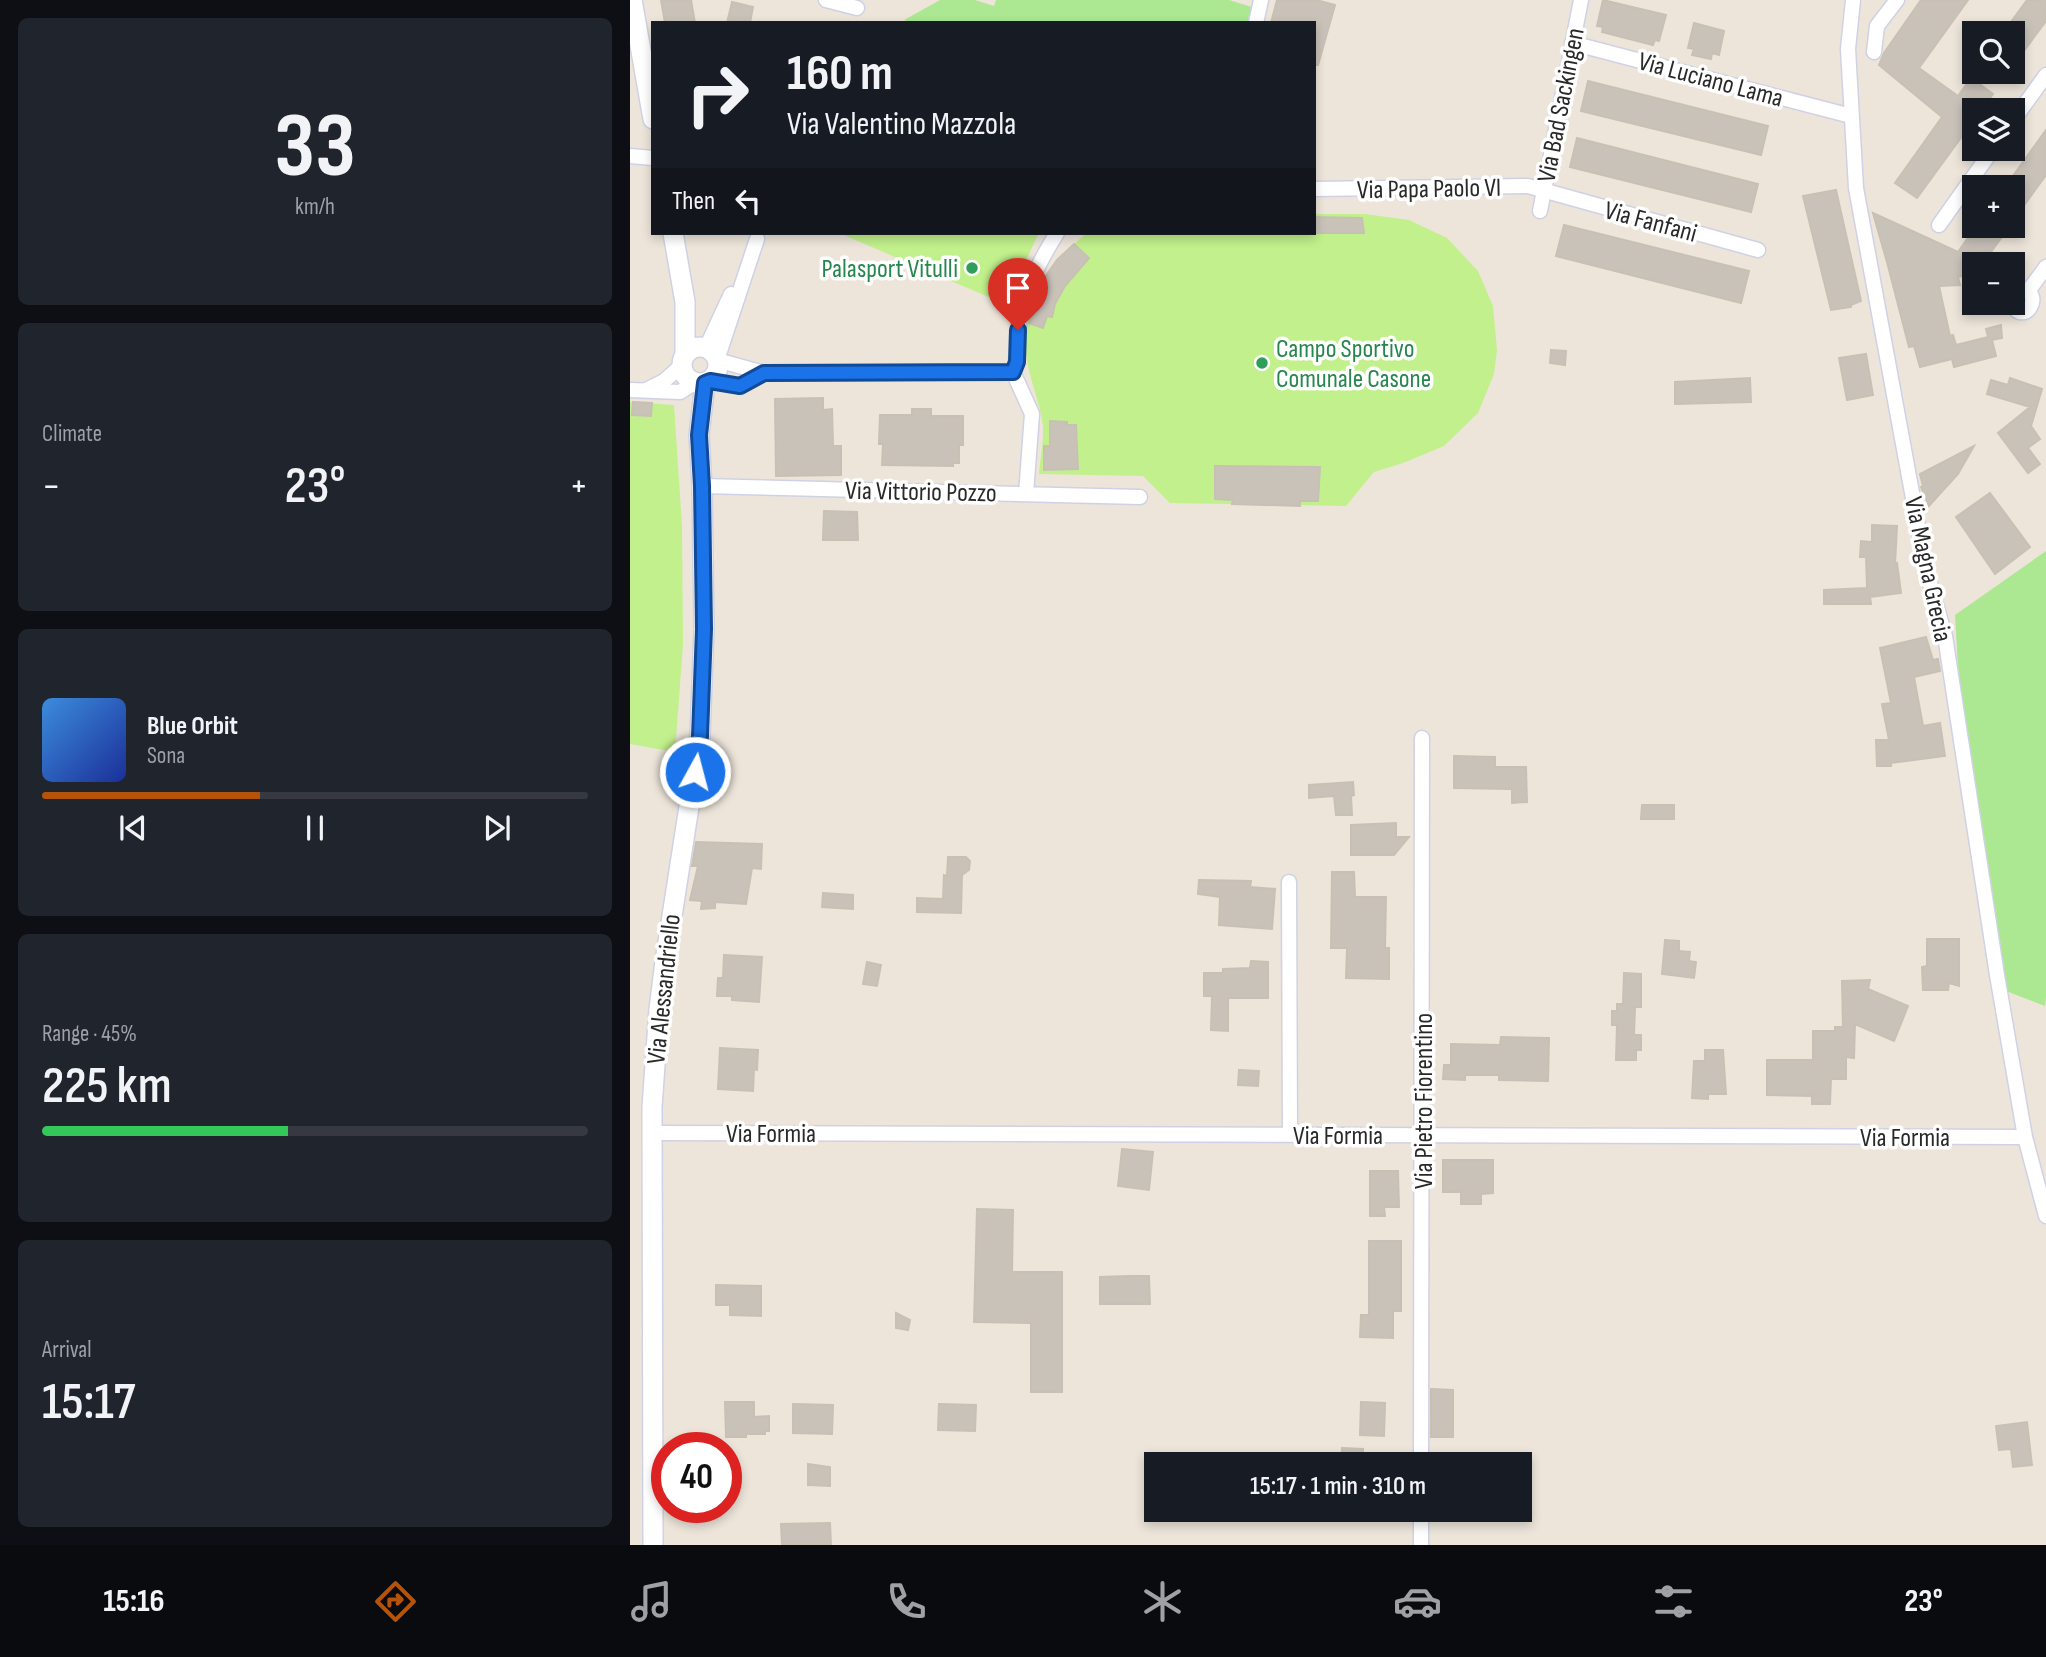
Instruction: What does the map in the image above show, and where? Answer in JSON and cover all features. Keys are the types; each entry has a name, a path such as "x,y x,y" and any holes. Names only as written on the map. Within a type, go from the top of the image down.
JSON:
{"street":[{"path":"632,0 651,108"},
{"path":"825,0 859,4 852,21"},
{"path":"1256,21 1261,0"},
{"name":"Via Bad Sackingen","path":"1540,211 1581,0"},
{"name":"Via Magna Grecia","path":"1853,0 1848,49 1856,188 1926,569 1945,636 2025,1138 2046,1216"},
{"path":"1874,52 1877,26 1897,0"},
{"path":"1850,31 1876,34"},
{"name":"Via Luciano Lama","path":"1572,43 1851,116"},
{"path":"2025,104 2046,75"},
{"path":"630,156 651,158"},
{"path":"1939,225 1984,161"},
{"name":"Via Papa Paolo VI","path":"1316,189 1528,186 1544,191"},
{"name":"Via Fanfani","path":"1544,191 1758,250"},
{"path":"673,235 685,302 685,376 703,382 740,386 764,373"},
{"path":"1026,494 1032,414 1013,372 1017,362 1018,330 1023,303 1044,254 1056,235"},
{"path":"712,354 758,236"},
{"path":"2029,290 2046,267"},
{"path":"2025,290 2029,290 2035,299 2031,310 2025,311"},
{"path":"685,302 712,354"},
{"path":"637,390 664,381 694,348 764,373 1013,372"},
{"name":"Via Alessandriello","path":"653,1545 651,1133 659,1009 700,736 704,629 702,486 699,435 692,410 703,382 717,371 712,354"},
{"path":"637,390 680,392 703,382"},
{"name":"Via Vittorio Pozzo","path":"702,486 1140,496"},
{"name":"Via Pietro Fiorentino","path":"1422,738 1422,1452"},
{"path":"1289,882 1290,1135"},
{"name":"Via Formia","path":"651,1133 2025,1138"},
{"path":"1421,1522 1421,1545"}],"green space":[{"path":"940,0 975,0 994,6 996,0 1229,0 1252,7 1248,21 904,20"},
{"name":"Campo Sportivo Comunale Casone","path":"1316,214 1365,214 1409,220 1447,238 1478,271 1493,306 1497,350 1494,374 1478,413 1444,446 1374,472 1346,506 1170,503 1143,476 1039,474 1043,426 1027,361 1026,334 1034,300 1042,285 1051,270 1085,235 1316,235"},
{"name":"Palasport Vitulli","path":"844,235 1038,235 1005,304"},
{"path":"630,402 674,405 682,526 683,644 675,752 630,744"},
{"path":"2046,551 2045,1006 2006,991 1959,685 1955,615"}],"building":[{"path":"661,0 691,0 695,21 665,21"},
{"path":"1277,0 1316,0 1335,5 1318,65 1316,21 1272,21"},
{"path":"1603,0 1666,15 1659,41 1655,40 1653,45 1602,32 1603,27 1597,26"},
{"path":"1921,0 1968,0 1919,68 1958,96 1967,84 1979,84 1993,94 1990,98 1962,98 1962,136 1917,198 1895,183 1942,117 1879,65 1884,53"},
{"path":"2027,0 2046,0 2046,21 2025,49 2025,21 2012,21"},
{"path":"732,2 753,7 750,21 727,21"},
{"path":"1694,23 1724,31 1719,55 1712,53 1711,59 1692,55 1694,49 1688,48"},
{"path":"1588,81 1768,126 1761,155 1581,111"},
{"path":"2046,130 2046,175 2025,204 2025,175 2014,175"},
{"path":"1577,138 1758,184 1751,212 1570,167"},
{"path":"1836,190 1861,301 1851,307 1831,310 1803,196"},
{"path":"1873,213 1958,252 1968,238 2001,238 1991,252 1962,252 1962,276 1958,277 1960,285 1939,286 1950,336 1953,335 1956,345 1988,337 1986,329 2001,325 2002,338 1992,340 1996,356 1954,367 1952,359 1920,367 1914,346 1909,347"},
{"path":"1316,217 1362,218 1364,233 1316,233"},
{"path":"1564,225 1749,271 1741,303 1556,256"},
{"path":"1074,244 1089,258 1065,286 1055,304 1052,317 1047,316 1043,328 1029,323 1045,277 1057,260"},
{"path":"1551,350 1566,351 1565,365 1550,363"},
{"path":"1866,354 1873,395 1847,400 1839,358"},
{"path":"1750,378 1751,402 1675,404 1675,382"},
{"path":"2010,378 2042,389 2031,426 2040,439 2028,448 2040,464 2028,473 1998,433 2030,407 1987,394 1991,380 2008,385"},
{"path":"823,398 823,410 832,409 833,446 841,446 841,475 776,476 775,399"},
{"path":"633,402 652,403 651,416 632,415"},
{"path":"912,409 931,409 931,416 963,416 963,445 959,445 959,463 953,463 953,466 882,465 883,444 879,444 880,415 912,415"},
{"path":"1050,421 1076,425 1078,469 1044,470 1044,446 1050,446"},
{"path":"1974,446 1958,474 1929,506 1921,487 1920,474"},
{"path":"1215,466 1320,467 1318,501 1300,501 1300,506 1232,504 1233,500 1215,499"},
{"path":"1990,493 2030,547 1995,574 1956,517"},
{"path":"824,511 857,512 858,540 823,540"},
{"path":"1872,525 1897,526 1895,564 1897,563 1901,593 1870,597 1871,604 1824,604 1824,590 1867,588 1866,557 1860,557 1861,541 1872,542"},
{"path":"1926,637 1933,660 1938,659 1940,671 1914,677 1923,726 1940,723 1945,756 1877,766 1876,740 1889,740 1882,704 1891,703 1880,648"},
{"path":"1454,756 1495,757 1495,767 1526,767 1527,802 1512,803 1512,789 1454,788"},
{"path":"1353,782 1352,815 1336,815 1334,796 1309,798 1309,785"},
{"path":"1642,805 1674,805 1674,819 1641,819"},
{"path":"1396,823 1396,837 1409,837 1394,855 1351,855 1351,825"},
{"path":"696,842 762,844 761,869 752,868 746,904 715,902 715,908 701,909 702,901 690,900 698,866 692,866"},
{"path":"948,857 966,857 970,861 969,870 962,875 961,913 917,912 917,898 943,899"},
{"path":"1332,872 1354,872 1355,897 1386,897 1385,948 1389,948 1389,979 1346,978 1347,948 1331,948"},
{"path":"1199,880 1251,881 1250,887 1275,889 1272,929 1219,925 1220,897 1198,894"},
{"path":"823,893 853,895 853,909 822,907"},
{"path":"1927,939 1959,939 1959,986 1949,983 1948,990 1923,990 1922,967 1927,966"},
{"path":"1665,940 1679,941 1679,951 1690,952 1689,961 1696,962 1694,978 1662,974"},
{"path":"724,955 762,957 759,1002 732,1000 732,996 717,996 718,978 723,978"},
{"path":"1251,961 1268,962 1268,998 1228,998 1228,1031 1211,1030 1212,996 1204,996 1204,973 1250,968"},
{"path":"867,962 881,965 877,986 863,984"},
{"path":"1624,973 1641,974 1641,1007 1635,1007 1634,1035 1641,1035 1641,1050 1636,1050 1636,1060 1616,1060 1617,1025 1612,1025 1612,1011 1617,1011 1617,1004 1623,1004"},
{"path":"1870,980 1868,989 1908,1006 1894,1041 1855,1024 1854,1058 1846,1057 1846,1079 1831,1079 1830,1104 1812,1104 1812,1096 1767,1095 1767,1060 1813,1060 1813,1031 1835,1031 1835,1027 1843,1027 1842,981"},
{"path":"1501,1037 1549,1038 1548,1081 1499,1080 1499,1075 1465,1075 1465,1080 1443,1079 1444,1065 1451,1065 1451,1044 1500,1045"},
{"path":"720,1048 758,1050 753,1091 718,1089"},
{"path":"1705,1050 1723,1050 1726,1094 1708,1094 1708,1099 1692,1098 1694,1061 1705,1061"},
{"path":"1239,1070 1259,1071 1258,1086 1238,1085"},
{"path":"1122,1149 1153,1152 1149,1190 1118,1186"},
{"path":"1443,1160 1493,1160 1493,1193 1481,1194 1481,1204 1461,1204 1461,1192 1443,1192"},
{"path":"1370,1171 1398,1171 1399,1207 1384,1207 1385,1216 1370,1216"},
{"path":"977,1209 1013,1210 1012,1272 1062,1272 1062,1392 1031,1392 1031,1323 974,1322"},
{"path":"1369,1241 1401,1241 1401,1311 1393,1311 1393,1338 1360,1337 1361,1315 1369,1315"},
{"path":"1149,1276 1150,1304 1100,1304 1100,1277"},
{"path":"716,1285 761,1286 761,1316 730,1315 730,1305 716,1305"},
{"path":"896,1313 910,1320 908,1330 896,1328"},
{"path":"1431,1389 1453,1390 1453,1437 1431,1437"},
{"path":"725,1402 754,1402 754,1417 769,1416 769,1431 765,1431 765,1434 746,1434 746,1437 742,1437 742,1432 726,1432"},
{"path":"1361,1402 1385,1403 1384,1436 1360,1435"},
{"path":"793,1404 833,1405 832,1434 793,1433"},
{"path":"939,1404 976,1405 975,1431 938,1430"},
{"path":"2027,1422 2032,1465 2013,1467 2011,1449 1999,1450 1996,1426"},
{"path":"1342,1448 1363,1449 1363,1452 1342,1452"},
{"path":"808,1464 830,1467 830,1486 808,1485"},
{"path":"830,1523 831,1545 782,1545 781,1524"}],"place":[{"name":"Palasport Vitulli","path":"972,268"},
{"name":"Campo Sportivo Comunale Casone","path":"1262,363"}],"route":[{"path":"695,772 700,736 704,629 699,435 705,383 710,381 740,386 764,373 1013,372 1017,362 1018,330"}]}
